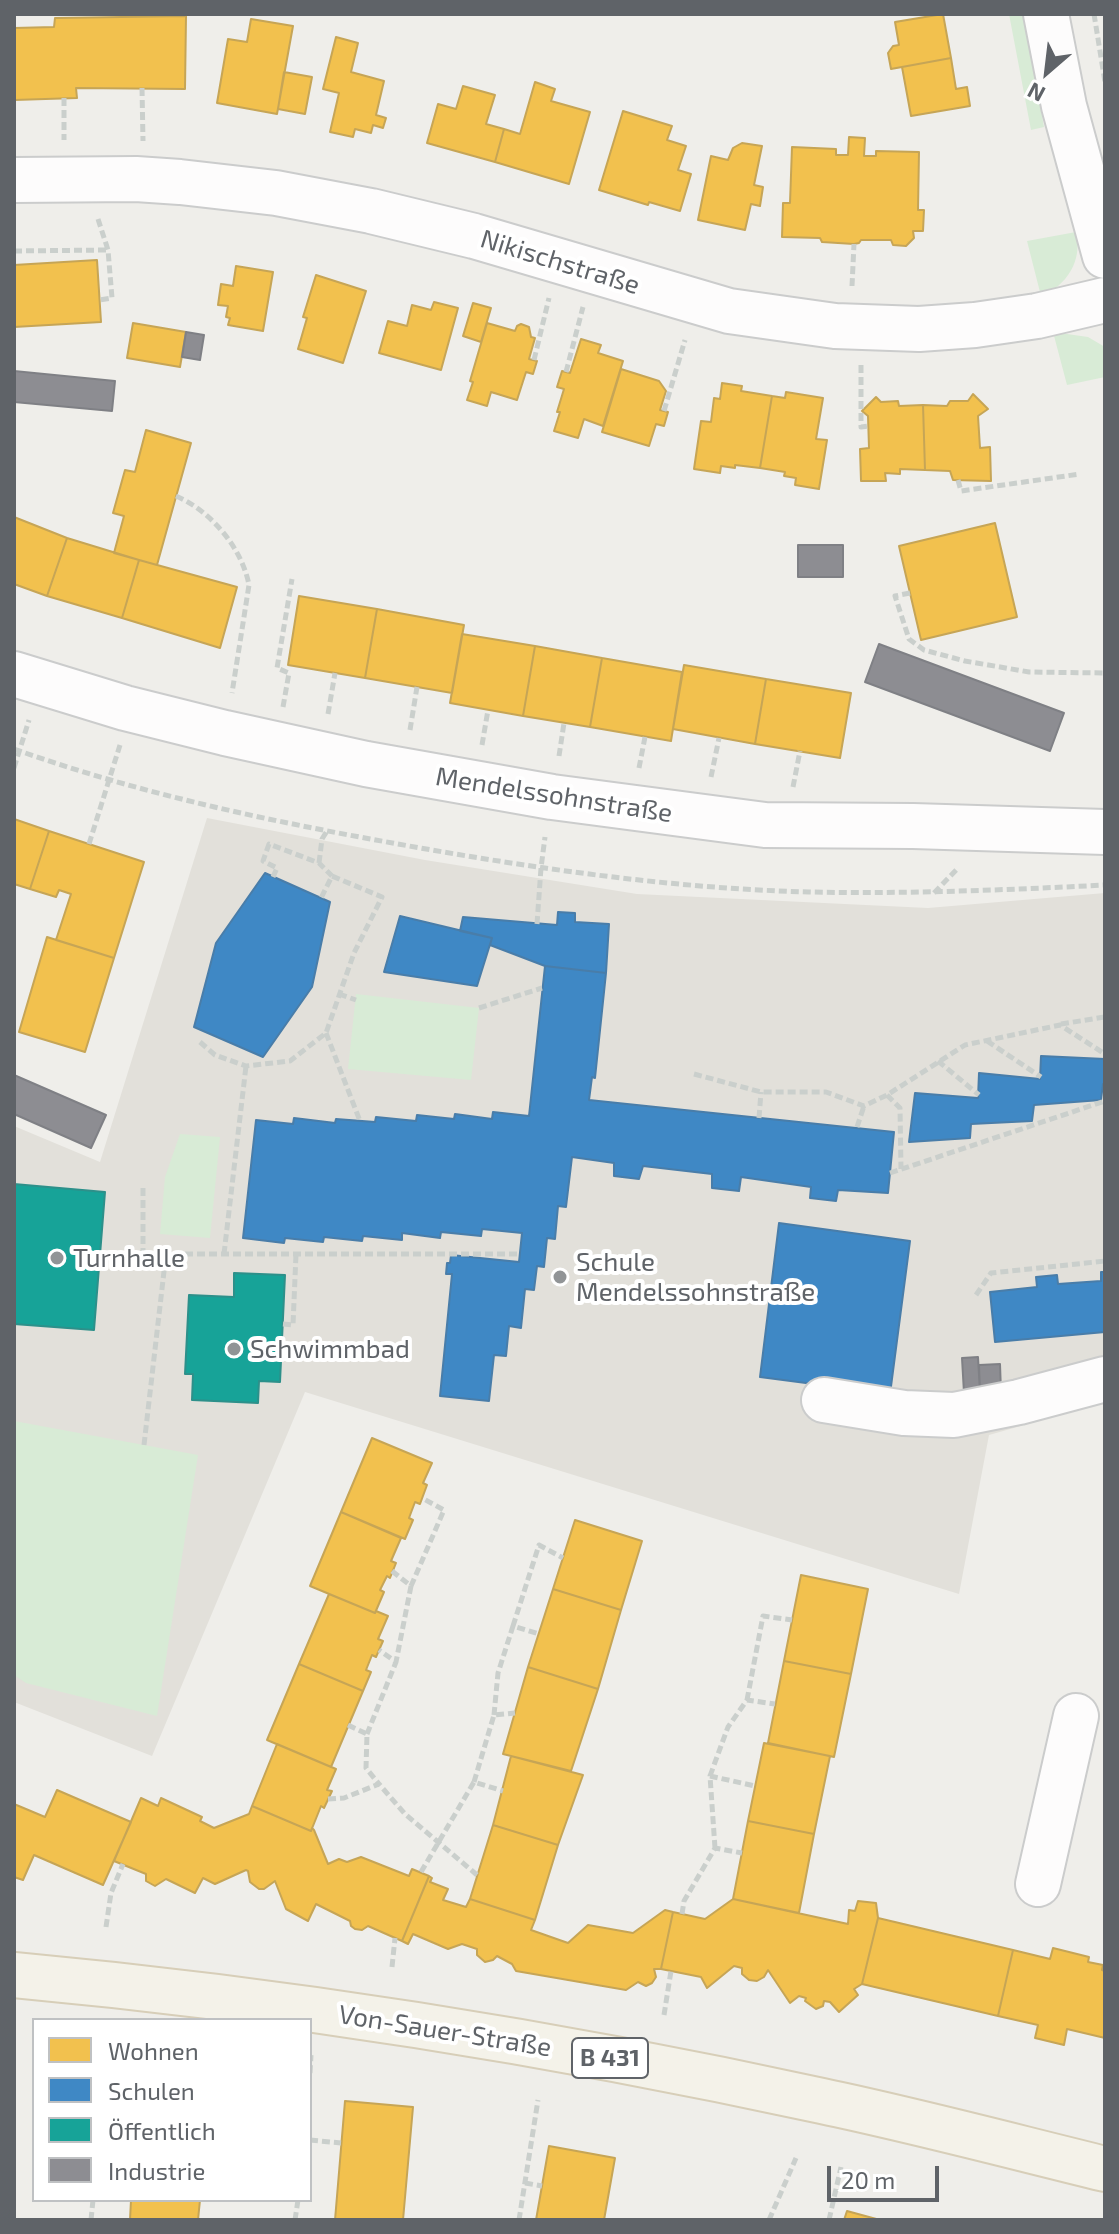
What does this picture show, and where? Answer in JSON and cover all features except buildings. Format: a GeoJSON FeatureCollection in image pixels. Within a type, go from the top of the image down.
{"type":"FeatureCollection","features":[{"type":"Feature","properties":{"kind":"main road","name":"Von-Sauer-Straße"},"geometry":{"type":"LineString","coordinates":[[14,1975],[279,2006],[546,2046],[821,2100],[1105,2169]]}},
{"type":"Feature","properties":{"kind":"street"},"geometry":{"type":"LineString","coordinates":[[1046,14],[1064,106],[1105,256]]}},
{"type":"Feature","properties":{"kind":"street","name":"Nikischstraße"},"geometry":{"type":"LineString","coordinates":[[14,180],[136,179],[276,193],[371,211],[474,236],[729,311],[835,326],[919,329],[975,325],[1037,316],[1105,300]]}},
{"type":"Feature","properties":{"kind":"street","name":"Mendelssohnstraße"},"geometry":{"type":"LineString","coordinates":[[14,674],[125,708],[366,764],[555,779],[765,825],[1105,832]]}},
{"type":"Feature","properties":{"kind":"street"},"geometry":{"type":"LineString","coordinates":[[824,1400],[904,1413],[954,1415],[1019,1402],[1105,1379]]}},
{"type":"Feature","properties":{"kind":"street"},"geometry":{"type":"LineString","coordinates":[[1038,1884],[1076,1716]]}},
{"type":"Feature","properties":{"kind":"path"},"geometry":{"type":"LineString","coordinates":[[1094,14],[1105,82]]}},
{"type":"Feature","properties":{"kind":"path"},"geometry":{"type":"LineString","coordinates":[[142,88],[143,150]]}},
{"type":"Feature","properties":{"kind":"path"},"geometry":{"type":"LineString","coordinates":[[64,98],[64,149]]}},
{"type":"Feature","properties":{"kind":"path"},"geometry":{"type":"LineString","coordinates":[[96,214],[108,250],[112,298],[99,300]]}},
{"type":"Feature","properties":{"kind":"path"},"geometry":{"type":"LineString","coordinates":[[851,299],[854,244]]}},
{"type":"Feature","properties":{"kind":"path"},"geometry":{"type":"LineString","coordinates":[[14,251],[108,250]]}},
{"type":"Feature","properties":{"kind":"path"},"geometry":{"type":"LineString","coordinates":[[534,360],[552,285]]}},
{"type":"Feature","properties":{"kind":"path"},"geometry":{"type":"LineString","coordinates":[[566,372],[586,295]]}},
{"type":"Feature","properties":{"kind":"path"},"geometry":{"type":"LineString","coordinates":[[664,411],[686,338]]}},
{"type":"Feature","properties":{"kind":"path"},"geometry":{"type":"LineString","coordinates":[[861,364],[861,427],[869,426]]}},
{"type":"Feature","properties":{"kind":"path"},"geometry":{"type":"LineString","coordinates":[[958,480],[961,491],[1080,474]]}},
{"type":"Feature","properties":{"kind":"path"},"geometry":{"type":"LineString","coordinates":[[176,496],[198,507],[214,521],[246,569],[249,585],[225,733]]}},
{"type":"Feature","properties":{"kind":"path"},"geometry":{"type":"LineString","coordinates":[[282,711],[289,673],[277,668],[292,579]]}},
{"type":"Feature","properties":{"kind":"path"},"geometry":{"type":"LineString","coordinates":[[910,593],[895,596],[909,639],[924,650],[1029,672],[1105,673]]}},
{"type":"Feature","properties":{"kind":"path"},"geometry":{"type":"LineString","coordinates":[[327,719],[335,673]]}},
{"type":"Feature","properties":{"kind":"path"},"geometry":{"type":"LineString","coordinates":[[408,738],[417,687]]}},
{"type":"Feature","properties":{"kind":"path"},"geometry":{"type":"LineString","coordinates":[[482,748],[488,710]]}},
{"type":"Feature","properties":{"kind":"path"},"geometry":{"type":"LineString","coordinates":[[537,924],[541,868],[564,723]]}},
{"type":"Feature","properties":{"kind":"path"},"geometry":{"type":"LineString","coordinates":[[638,772],[645,737]]}},
{"type":"Feature","properties":{"kind":"path"},"geometry":{"type":"LineString","coordinates":[[708,790],[719,738]]}},
{"type":"Feature","properties":{"kind":"path"},"geometry":{"type":"LineString","coordinates":[[14,768],[17,750],[108,781],[200,805],[327,831],[473,858],[668,882],[806,892],[934,893],[1105,885]]}},
{"type":"Feature","properties":{"kind":"path"},"geometry":{"type":"LineString","coordinates":[[792,796],[800,751]]}},
{"type":"Feature","properties":{"kind":"path"},"geometry":{"type":"LineString","coordinates":[[89,844],[108,781]]}},
{"type":"Feature","properties":{"kind":"path"},"geometry":{"type":"LineString","coordinates":[[319,863],[322,839],[327,831]]}},
{"type":"Feature","properties":{"kind":"path"},"geometry":{"type":"LineString","coordinates":[[200,1042],[215,1055],[246,1066],[290,1061],[326,1033],[354,953],[382,897],[332,876],[319,863],[269,844],[263,861],[277,868],[273,877]]}},
{"type":"Feature","properties":{"kind":"path"},"geometry":{"type":"LineString","coordinates":[[321,898],[332,876]]}},
{"type":"Feature","properties":{"kind":"path"},"geometry":{"type":"LineString","coordinates":[[479,1008],[542,988]]}},
{"type":"Feature","properties":{"kind":"path"},"geometry":{"type":"LineString","coordinates":[[339,994],[356,1000]]}},
{"type":"Feature","properties":{"kind":"path"},"geometry":{"type":"LineString","coordinates":[[694,1074],[761,1092],[826,1092],[864,1106],[887,1095],[965,1045],[1105,1017]]}},
{"type":"Feature","properties":{"kind":"path"},"geometry":{"type":"LineString","coordinates":[[1060,1025],[1105,1054]]}},
{"type":"Feature","properties":{"kind":"path"},"geometry":{"type":"LineString","coordinates":[[326,1033],[360,1121]]}},
{"type":"Feature","properties":{"kind":"path"},"geometry":{"type":"LineString","coordinates":[[986,1040],[1041,1077]]}},
{"type":"Feature","properties":{"kind":"path"},"geometry":{"type":"LineString","coordinates":[[938,1061],[979,1095]]}},
{"type":"Feature","properties":{"kind":"path"},"geometry":{"type":"LineString","coordinates":[[224,1254],[246,1066]]}},
{"type":"Feature","properties":{"kind":"path"},"geometry":{"type":"LineString","coordinates":[[759,1118],[761,1092]]}},
{"type":"Feature","properties":{"kind":"path"},"geometry":{"type":"LineString","coordinates":[[887,1095],[900,1108],[901,1169]]}},
{"type":"Feature","properties":{"kind":"path"},"geometry":{"type":"LineString","coordinates":[[890,1173],[1105,1101]]}},
{"type":"Feature","properties":{"kind":"path"},"geometry":{"type":"LineString","coordinates":[[857,1127],[864,1106]]}},
{"type":"Feature","properties":{"kind":"path"},"geometry":{"type":"LineString","coordinates":[[143,1188],[143,1254],[520,1254]]}},
{"type":"Feature","properties":{"kind":"path"},"geometry":{"type":"LineString","coordinates":[[144,1445],[166,1254]]}},
{"type":"Feature","properties":{"kind":"path"},"geometry":{"type":"LineString","coordinates":[[283,1324],[293,1325],[296,1254]]}},
{"type":"Feature","properties":{"kind":"path"},"geometry":{"type":"LineString","coordinates":[[976,1295],[991,1273],[1105,1261]]}},
{"type":"Feature","properties":{"kind":"path"},"geometry":{"type":"LineString","coordinates":[[422,1498],[444,1510],[411,1586],[396,1662],[367,1734],[366,1768],[405,1814],[477,1875]]}},
{"type":"Feature","properties":{"kind":"path"},"geometry":{"type":"LineString","coordinates":[[421,1872],[474,1782],[494,1715],[498,1673],[539,1545],[563,1558]]}},
{"type":"Feature","properties":{"kind":"path"},"geometry":{"type":"LineString","coordinates":[[392,1571],[411,1586]]}},
{"type":"Feature","properties":{"kind":"path"},"geometry":{"type":"LineString","coordinates":[[682,1914],[684,1901],[715,1848],[710,1776],[728,1727],[747,1700],[763,1616],[792,1620]]}},
{"type":"Feature","properties":{"kind":"path"},"geometry":{"type":"LineString","coordinates":[[513,1626],[539,1634]]}},
{"type":"Feature","properties":{"kind":"path"},"geometry":{"type":"LineString","coordinates":[[379,1650],[396,1662]]}},
{"type":"Feature","properties":{"kind":"path"},"geometry":{"type":"LineString","coordinates":[[747,1700],[775,1704]]}},
{"type":"Feature","properties":{"kind":"path"},"geometry":{"type":"LineString","coordinates":[[494,1715],[515,1713]]}},
{"type":"Feature","properties":{"kind":"path"},"geometry":{"type":"LineString","coordinates":[[348,1725],[367,1734]]}},
{"type":"Feature","properties":{"kind":"path"},"geometry":{"type":"LineString","coordinates":[[710,1776],[755,1786]]}},
{"type":"Feature","properties":{"kind":"path"},"geometry":{"type":"LineString","coordinates":[[474,1782],[503,1791]]}},
{"type":"Feature","properties":{"kind":"path"},"geometry":{"type":"LineString","coordinates":[[328,1799],[344,1798],[379,1784]]}},
{"type":"Feature","properties":{"kind":"path"},"geometry":{"type":"LineString","coordinates":[[715,1848],[742,1853]]}},
{"type":"Feature","properties":{"kind":"path"},"geometry":{"type":"LineString","coordinates":[[106,1927],[111,1893],[123,1864]]}},
{"type":"Feature","properties":{"kind":"path"},"geometry":{"type":"LineString","coordinates":[[392,1967],[395,1938]]}},
{"type":"Feature","properties":{"kind":"path"},"geometry":{"type":"LineString","coordinates":[[664,2015],[671,1971]]}},
{"type":"Feature","properties":{"kind":"path","name":"Von-Sauer-Straße"},"geometry":{"type":"LineString","coordinates":[[519,2220],[538,2100]]}},
{"type":"Feature","properties":{"kind":"path"},"geometry":{"type":"LineString","coordinates":[[312,2140],[341,2143]]}},
{"type":"Feature","properties":{"kind":"path"},"geometry":{"type":"LineString","coordinates":[[769,2220],[796,2158]]}},
{"type":"Feature","properties":{"kind":"path"},"geometry":{"type":"LineString","coordinates":[[829,2220],[841,2167]]}},
{"type":"Feature","properties":{"kind":"path"},"geometry":{"type":"LineString","coordinates":[[525,2183],[542,2186]]}},
{"type":"Feature","properties":{"kind":"shaded area","name":"Schule Mendelssohnstraße"},"geometry":{"type":"Polygon","coordinates":[[[207,818],[425,860],[637,894],[928,908],[1105,893],[1105,1402],[989,1435],[959,1594],[305,1392],[152,1756],[14,1702],[14,1126],[100,1162],[207,818]]]}},
{"type":"Feature","properties":{"kind":"green space"},"geometry":{"type":"Polygon","coordinates":[[[1009,14],[1024,14],[1044,127],[1031,130],[1009,14]]]}},
{"type":"Feature","properties":{"kind":"green space"},"geometry":{"type":"Polygon","coordinates":[[[1076,232],[1077,252],[1071,271],[1058,286],[1041,296],[1027,241],[1076,232]]]}},
{"type":"Feature","properties":{"kind":"green space"},"geometry":{"type":"Polygon","coordinates":[[[1053,332],[1088,337],[1105,347],[1105,377],[1067,385],[1053,332]]]}},
{"type":"Feature","properties":{"kind":"green space"},"geometry":{"type":"Polygon","coordinates":[[[356,994],[479,1008],[471,1080],[348,1069],[356,994]]]}},
{"type":"Feature","properties":{"kind":"green space"},"geometry":{"type":"Polygon","coordinates":[[[180,1134],[220,1137],[210,1238],[160,1234],[165,1177],[180,1134]]]}},
{"type":"Feature","properties":{"kind":"green space"},"geometry":{"type":"Polygon","coordinates":[[[14,1421],[198,1455],[157,1716],[26,1683],[14,1675],[14,1421]]]}},
{"type":"Feature","properties":{"kind":"place","name":"Turnhalle"},"geometry":{"type":"Point","coordinates":[57,1258]}},
{"type":"Feature","properties":{"kind":"place","name":"Schule Mendelssohnstraße"},"geometry":{"type":"Point","coordinates":[560,1277]}},
{"type":"Feature","properties":{"kind":"place","name":"Schwimmbad"},"geometry":{"type":"Point","coordinates":[234,1349]}}]}
